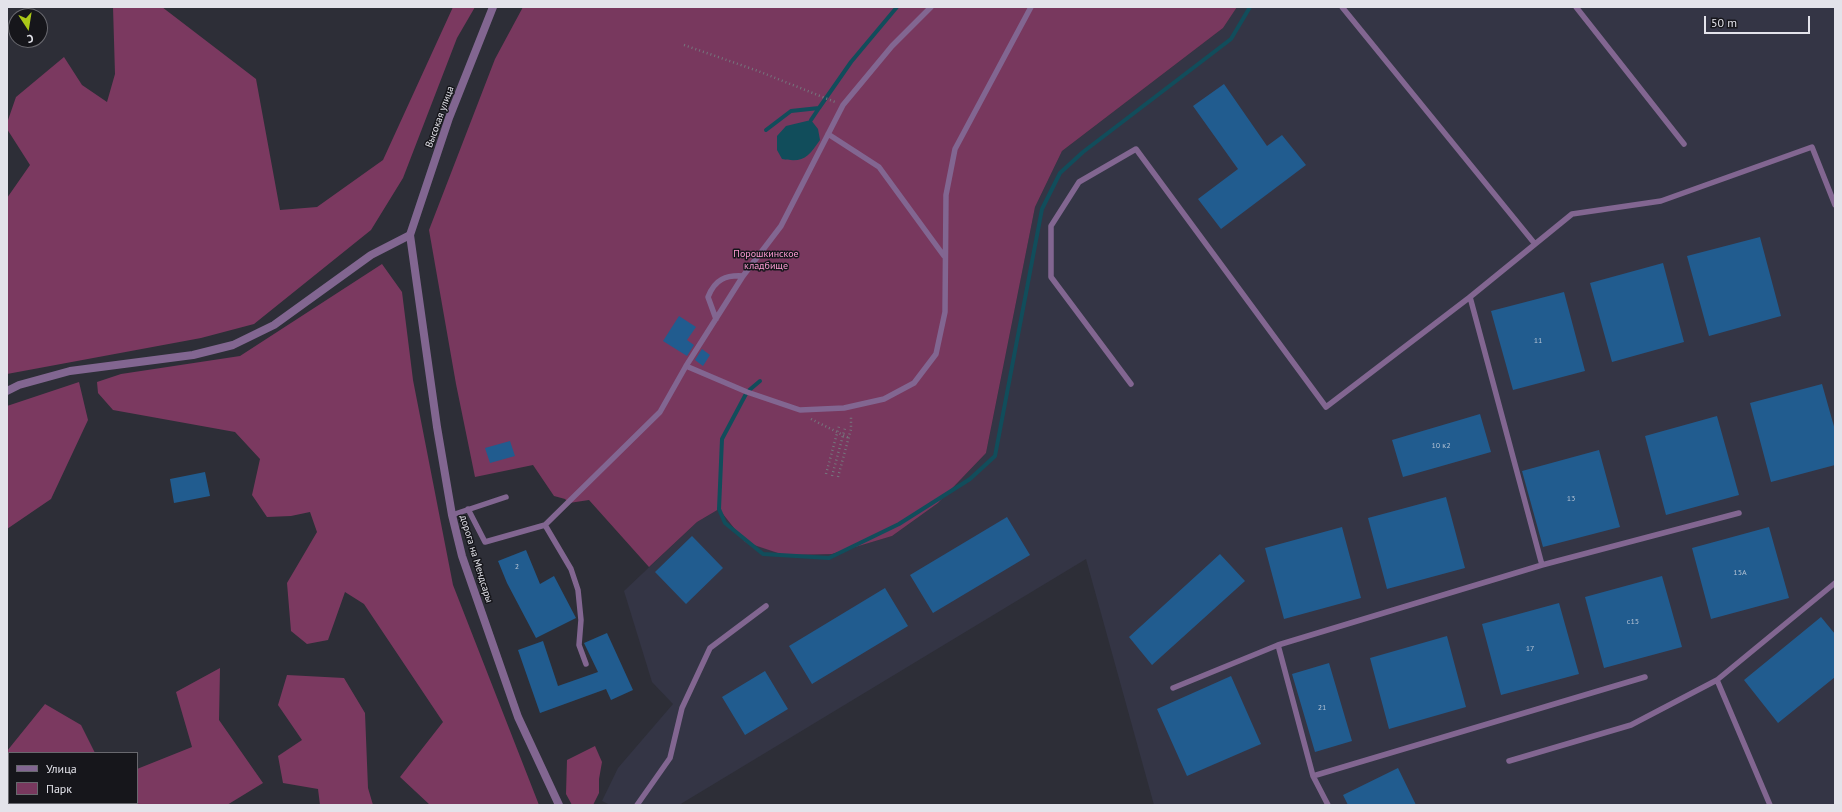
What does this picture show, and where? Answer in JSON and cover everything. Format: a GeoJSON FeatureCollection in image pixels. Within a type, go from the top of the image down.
{"type":"FeatureCollection","features":[{"type":"Feature","properties":{"kind":"street","name":"Высокая улица"},"geometry":{"type":"LineString","coordinates":[[410,236],[449,118],[493,7]]}},
{"type":"Feature","properties":{"kind":"street"},"geometry":{"type":"LineString","coordinates":[[7,391],[20,385],[70,371],[193,355],[233,345],[274,325],[371,255],[410,236]]}},
{"type":"Feature","properties":{"kind":"street","name":"дорога на Мендсары"},"geometry":{"type":"LineString","coordinates":[[410,236],[437,427],[452,515],[462,556],[518,717],[559,805]]}},
{"type":"Feature","properties":{"kind":"lane"},"geometry":{"type":"LineString","coordinates":[[468,509],[484,542],[545,525],[660,412],[686,366],[743,276],[781,226],[843,105],[892,46],[931,7]]}},
{"type":"Feature","properties":{"kind":"lane"},"geometry":{"type":"LineString","coordinates":[[686,366],[747,392],[800,410],[844,408],[884,399],[914,383],[936,354],[945,312],[944,256],[946,195],[955,149],[1031,7]]}},
{"type":"Feature","properties":{"kind":"lane"},"geometry":{"type":"LineString","coordinates":[[1342,7],[1535,244]]}},
{"type":"Feature","properties":{"kind":"lane"},"geometry":{"type":"LineString","coordinates":[[1576,7],[1684,144]]}},
{"type":"Feature","properties":{"kind":"lane"},"geometry":{"type":"LineString","coordinates":[[828,134],[879,167],[944,256]]}},
{"type":"Feature","properties":{"kind":"lane"},"geometry":{"type":"LineString","coordinates":[[1131,384],[1051,277],[1051,226],[1079,182],[1136,149],[1326,406],[1470,297],[1572,214],[1661,201],[1812,147],[1835,205]]}},
{"type":"Feature","properties":{"kind":"lane"},"geometry":{"type":"LineString","coordinates":[[716,319],[708,296],[710,290],[729,275],[743,276]]}},
{"type":"Feature","properties":{"kind":"lane"},"geometry":{"type":"LineString","coordinates":[[1470,297],[1542,565]]}},
{"type":"Feature","properties":{"kind":"lane"},"geometry":{"type":"LineString","coordinates":[[452,515],[506,497]]}},
{"type":"Feature","properties":{"kind":"lane"},"geometry":{"type":"LineString","coordinates":[[1173,688],[1278,645],[1542,565],[1739,513]]}},
{"type":"Feature","properties":{"kind":"lane"},"geometry":{"type":"LineString","coordinates":[[545,525],[571,569],[578,590],[581,620],[579,646],[586,664]]}},
{"type":"Feature","properties":{"kind":"lane"},"geometry":{"type":"LineString","coordinates":[[1509,761],[1631,725],[1717,680],[1835,582]]}},
{"type":"Feature","properties":{"kind":"lane"},"geometry":{"type":"LineString","coordinates":[[637,805],[670,758],[682,708],[710,648],[766,606]]}},
{"type":"Feature","properties":{"kind":"lane"},"geometry":{"type":"LineString","coordinates":[[1278,645],[1313,776],[1328,805]]}},
{"type":"Feature","properties":{"kind":"lane"},"geometry":{"type":"LineString","coordinates":[[1313,776],[1645,677]]}},
{"type":"Feature","properties":{"kind":"lane"},"geometry":{"type":"LineString","coordinates":[[1717,680],[1770,805]]}},
{"type":"Feature","properties":{"kind":"path"},"geometry":{"type":"LineString","coordinates":[[684,45],[758,71],[843,105]]}},
{"type":"Feature","properties":{"kind":"path"},"geometry":{"type":"LineString","coordinates":[[800,410],[814,422],[849,438]]}},
{"type":"Feature","properties":{"kind":"path"},"geometry":{"type":"LineString","coordinates":[[826,474],[839,426]]}},
{"type":"Feature","properties":{"kind":"path"},"geometry":{"type":"LineString","coordinates":[[832,476],[845,428]]}},
{"type":"Feature","properties":{"kind":"path"},"geometry":{"type":"LineString","coordinates":[[838,477],[852,429]]}},
{"type":"Feature","properties":{"kind":"shaded area"},"geometry":{"type":"Polygon","coordinates":[[[113,7],[162,7],[256,79],[280,210],[317,207],[383,160],[453,7],[475,7],[457,38],[403,178],[371,230],[254,324],[201,338],[7,374],[7,198],[30,165],[7,129],[7,123],[16,97],[64,57],[82,85],[107,102],[115,74],[113,7]]]}},
{"type":"Feature","properties":{"kind":"shaded area"},"geometry":{"type":"Polygon","coordinates":[[[1237,7],[1835,7],[1835,805],[1154,805],[1086,559],[679,805],[610,805],[602,801],[618,768],[673,704],[652,682],[624,591],[697,522],[719,509],[745,542],[832,554],[892,536],[938,503],[986,453],[1035,207],[1062,151],[1223,28],[1237,7]]]}},
{"type":"Feature","properties":{"kind":"shaded area"},"geometry":{"type":"Polygon","coordinates":[[[382,264],[402,292],[413,380],[453,585],[539,805],[430,805],[400,777],[443,722],[364,604],[345,592],[328,640],[307,644],[291,631],[287,583],[317,532],[310,512],[291,516],[267,517],[252,495],[260,459],[235,432],[113,410],[98,393],[97,382],[121,374],[240,356],[382,264]]]}},
{"type":"Feature","properties":{"kind":"shaded area"},"geometry":{"type":"Polygon","coordinates":[[[79,382],[88,420],[51,499],[7,529],[7,406],[79,382]]]}},
{"type":"Feature","properties":{"kind":"shaded area"},"geometry":{"type":"Polygon","coordinates":[[[220,668],[219,720],[263,783],[227,805],[7,805],[7,751],[45,704],[81,725],[94,752],[8,752],[8,804],[138,804],[138,769],[192,747],[176,692],[220,668]]]}},
{"type":"Feature","properties":{"kind":"shaded area"},"geometry":{"type":"Polygon","coordinates":[[[287,675],[344,678],[365,713],[368,788],[373,805],[320,805],[318,789],[283,783],[278,756],[302,740],[278,705],[287,675]]]}},
{"type":"Feature","properties":{"kind":"shaded area"},"geometry":{"type":"Polygon","coordinates":[[[595,746],[602,762],[599,779],[599,793],[593,805],[572,805],[566,794],[567,760],[595,746]]]}},
{"type":"Feature","properties":{"kind":"green space","name":"Порошкинское кладбище"},"geometry":{"type":"Polygon","coordinates":[[[523,7],[1237,7],[1223,28],[1062,151],[1035,207],[986,453],[938,503],[892,536],[832,554],[784,555],[745,542],[719,509],[697,522],[649,567],[589,500],[569,503],[565,499],[554,496],[533,465],[475,477],[456,384],[429,230],[495,59],[523,7]]]}},
{"type":"Feature","properties":{"kind":"water"},"geometry":{"type":"Polygon","coordinates":[[[811,120],[818,129],[820,140],[816,146],[809,155],[801,159],[782,159],[777,150],[777,136],[786,126],[811,120]]]}},
{"type":"Feature","properties":{"kind":"building"},"geometry":{"type":"Polygon","coordinates":[[[1224,84],[1267,146],[1282,135],[1306,165],[1221,229],[1198,199],[1238,169],[1193,106],[1224,84]]]}},
{"type":"Feature","properties":{"kind":"building"},"geometry":{"type":"Polygon","coordinates":[[[1760,237],[1781,316],[1709,336],[1687,256],[1760,237]]]}},
{"type":"Feature","properties":{"kind":"building"},"geometry":{"type":"Polygon","coordinates":[[[1663,263],[1684,342],[1612,362],[1590,283],[1663,263]]]}},
{"type":"Feature","properties":{"kind":"building"},"geometry":{"type":"Polygon","coordinates":[[[1564,292],[1585,371],[1513,390],[1491,311],[1564,292]]]}},
{"type":"Feature","properties":{"kind":"building"},"geometry":{"type":"Polygon","coordinates":[[[679,316],[696,327],[687,340],[694,345],[687,356],[663,341],[679,316]]]}},
{"type":"Feature","properties":{"kind":"building"},"geometry":{"type":"Polygon","coordinates":[[[702,349],[710,355],[703,366],[695,360],[702,349]]]}},
{"type":"Feature","properties":{"kind":"building"},"geometry":{"type":"Polygon","coordinates":[[[1822,384],[1835,430],[1835,465],[1771,482],[1750,403],[1822,384]]]}},
{"type":"Feature","properties":{"kind":"building"},"geometry":{"type":"Polygon","coordinates":[[[1480,414],[1491,452],[1403,477],[1392,440],[1480,414]]]}},
{"type":"Feature","properties":{"kind":"building"},"geometry":{"type":"Polygon","coordinates":[[[1717,416],[1739,495],[1666,515],[1645,436],[1717,416]]]}},
{"type":"Feature","properties":{"kind":"building"},"geometry":{"type":"Polygon","coordinates":[[[510,441],[515,456],[490,463],[485,448],[510,441]]]}},
{"type":"Feature","properties":{"kind":"building"},"geometry":{"type":"Polygon","coordinates":[[[1599,450],[1620,527],[1543,547],[1522,471],[1599,450]]]}},
{"type":"Feature","properties":{"kind":"building"},"geometry":{"type":"Polygon","coordinates":[[[205,472],[210,496],[174,503],[170,479],[205,472]]]}},
{"type":"Feature","properties":{"kind":"building"},"geometry":{"type":"Polygon","coordinates":[[[1446,497],[1465,568],[1387,589],[1368,518],[1446,497]]]}},
{"type":"Feature","properties":{"kind":"building"},"geometry":{"type":"Polygon","coordinates":[[[1007,517],[1030,555],[933,613],[910,575],[1007,517]]]}},
{"type":"Feature","properties":{"kind":"building"},"geometry":{"type":"Polygon","coordinates":[[[1342,527],[1361,598],[1284,619],[1265,548],[1342,527]]]}},
{"type":"Feature","properties":{"kind":"building"},"geometry":{"type":"Polygon","coordinates":[[[1769,527],[1789,598],[1711,619],[1692,548],[1769,527]]]}},
{"type":"Feature","properties":{"kind":"building"},"geometry":{"type":"Polygon","coordinates":[[[692,536],[723,568],[686,604],[655,572],[692,536]]]}},
{"type":"Feature","properties":{"kind":"building"},"geometry":{"type":"Polygon","coordinates":[[[526,550],[540,584],[554,576],[576,618],[536,638],[507,583],[498,561],[526,550]]]}},
{"type":"Feature","properties":{"kind":"building"},"geometry":{"type":"Polygon","coordinates":[[[1220,554],[1245,581],[1152,665],[1129,637],[1220,554]]]}},
{"type":"Feature","properties":{"kind":"building"},"geometry":{"type":"Polygon","coordinates":[[[1662,576],[1682,647],[1604,668],[1585,597],[1662,576]]]}},
{"type":"Feature","properties":{"kind":"building"},"geometry":{"type":"Polygon","coordinates":[[[885,588],[908,626],[812,684],[789,646],[885,588]]]}},
{"type":"Feature","properties":{"kind":"building"},"geometry":{"type":"Polygon","coordinates":[[[1559,603],[1579,674],[1501,695],[1482,624],[1559,603]]]}},
{"type":"Feature","properties":{"kind":"building"},"geometry":{"type":"Polygon","coordinates":[[[1821,617],[1835,634],[1835,677],[1778,723],[1744,680],[1821,617]]]}},
{"type":"Feature","properties":{"kind":"building"},"geometry":{"type":"Polygon","coordinates":[[[607,633],[633,690],[611,700],[606,689],[540,713],[518,650],[543,641],[558,686],[598,672],[584,643],[607,633]]]}},
{"type":"Feature","properties":{"kind":"building"},"geometry":{"type":"Polygon","coordinates":[[[1447,636],[1466,707],[1389,729],[1370,658],[1447,636]]]}},
{"type":"Feature","properties":{"kind":"building"},"geometry":{"type":"Polygon","coordinates":[[[1329,663],[1352,741],[1315,752],[1292,674],[1329,663]]]}},
{"type":"Feature","properties":{"kind":"building"},"geometry":{"type":"Polygon","coordinates":[[[765,671],[788,709],[745,735],[722,697],[765,671]]]}},
{"type":"Feature","properties":{"kind":"building"},"geometry":{"type":"Polygon","coordinates":[[[1231,676],[1261,744],[1187,776],[1157,709],[1231,676]]]}},
{"type":"Feature","properties":{"kind":"building"},"geometry":{"type":"Polygon","coordinates":[[[1398,768],[1416,805],[1348,805],[1343,795],[1398,768]]]}},
{"type":"Feature","properties":{"kind":"waterway"},"geometry":{"type":"LineString","coordinates":[[766,130],[791,111],[819,108],[851,62],[897,7]]}},
{"type":"Feature","properties":{"kind":"waterway"},"geometry":{"type":"LineString","coordinates":[[760,381],[747,392],[722,439],[719,509],[725,523],[763,554],[829,558],[899,524],[970,479],[995,456],[1042,209],[1060,173],[1083,152],[1231,39],[1250,7]]}},
{"type":"Feature","properties":{"kind":"waterway"},"geometry":{"type":"LineString","coordinates":[[811,120],[819,108]]}}]}
